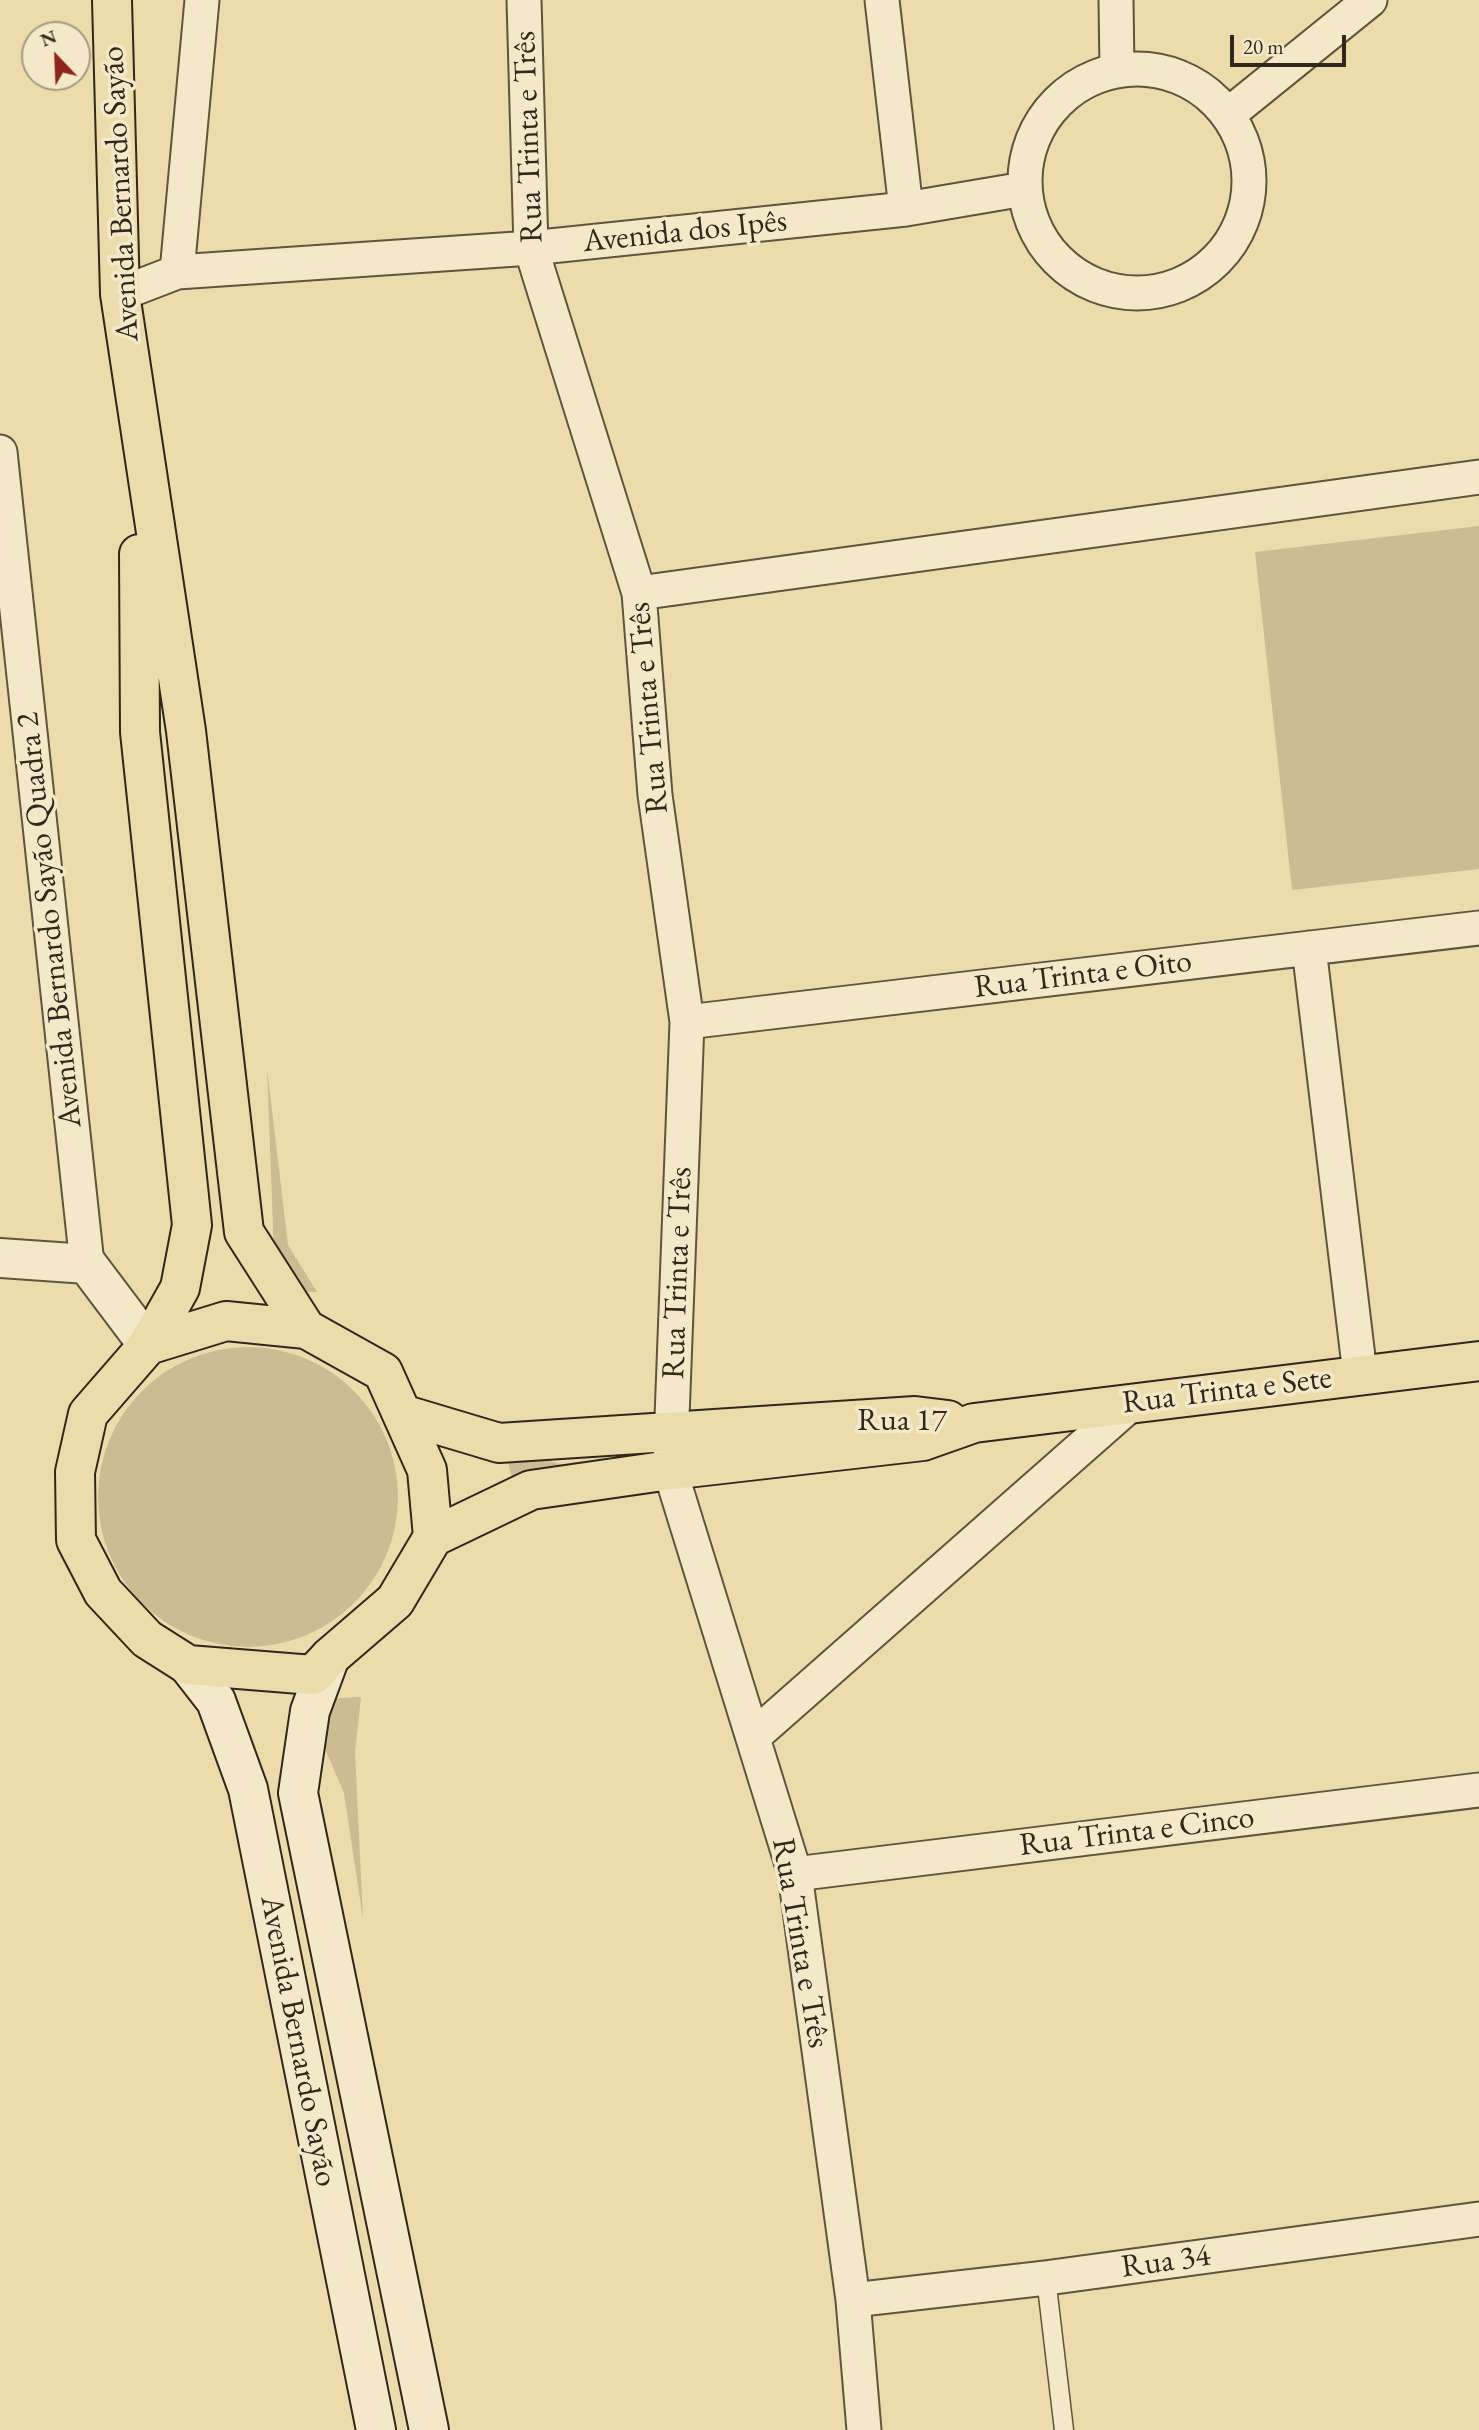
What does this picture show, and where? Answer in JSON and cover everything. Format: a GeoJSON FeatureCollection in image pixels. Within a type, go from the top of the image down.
{"type":"FeatureCollection","features":[{"type":"Feature","properties":{"kind":"main road","name":"Avenida Bernardo Sayão"},"geometry":{"type":"LineString","coordinates":[[112,0],[120,294],[139,429]]}},
{"type":"Feature","properties":{"kind":"main road"},"geometry":{"type":"LineString","coordinates":[[139,429],[186,732],[244,1232],[306,1329]]}},
{"type":"Feature","properties":{"kind":"main road"},"geometry":{"type":"LineString","coordinates":[[139,429],[140,732],[192,1225],[180,1288],[148,1345],[88,1413],[75,1472],[76,1540],[103,1592],[147,1639],[188,1665],[313,1675],[394,1601],[433,1537],[427,1470],[383,1372],[306,1329],[226,1321],[148,1345]]}},
{"type":"Feature","properties":{"kind":"main road"},"geometry":{"type":"LineString","coordinates":[[0,1258],[87,1264],[148,1345]]}},
{"type":"Feature","properties":{"kind":"main road","name":"Rua Trinta e Sete"},"geometry":{"type":"LineString","coordinates":[[974,1423],[1479,1361]]}},
{"type":"Feature","properties":{"kind":"main road","name":"Rua 17"},"geometry":{"type":"LineString","coordinates":[[402,1414],[499,1443],[915,1416],[974,1423]]}},
{"type":"Feature","properties":{"kind":"main road","name":"Rua 17"},"geometry":{"type":"LineString","coordinates":[[433,1537],[531,1490],[670,1470],[923,1441],[974,1423]]}},
{"type":"Feature","properties":{"kind":"main road","name":"Avenida Bernardo Sayão"},"geometry":{"type":"LineString","coordinates":[[330,1657],[310,1711],[298,1793],[429,2430]]}},
{"type":"Feature","properties":{"kind":"main road","name":"Avenida Bernardo Sayão"},"geometry":{"type":"LineString","coordinates":[[188,1665],[216,1701],[248,1789],[376,2430]]}},
{"type":"Feature","properties":{"kind":"street"},"geometry":{"type":"LineString","coordinates":[[177,272],[202,0]]}},
{"type":"Feature","properties":{"kind":"street","name":"Rua Trinta e Três"},"geometry":{"type":"LineString","coordinates":[[524,0],[531,248],[639,593],[655,794],[687,1022],[670,1470],[794,1874],[853,2300],[864,2430]]}},
{"type":"Feature","properties":{"kind":"street"},"geometry":{"type":"LineString","coordinates":[[882,0],[905,209]]}},
{"type":"Feature","properties":{"kind":"street"},"geometry":{"type":"LineString","coordinates":[[1116,0],[1117,70]]}},
{"type":"Feature","properties":{"kind":"street"},"geometry":{"type":"LineString","coordinates":[[1229,114],[1370,0]]}},
{"type":"Feature","properties":{"kind":"street"},"geometry":{"type":"LineString","coordinates":[[1149,69],[1180,76],[1207,92],[1229,114],[1246,148],[1251,185],[1243,223],[1223,255],[1194,279],[1158,292],[1120,293],[1083,281],[1053,258],[1033,226],[1024,189],[1026,156],[1039,125],[1059,100],[1086,81],[1117,70],[1149,69]]}},
{"type":"Feature","properties":{"kind":"street","name":"Avenida dos Ipês"},"geometry":{"type":"LineString","coordinates":[[120,294],[177,272],[531,248],[905,209],[1024,189]]}},
{"type":"Feature","properties":{"kind":"street","name":"Avenida Bernardo Sayão Quadra 2"},"geometry":{"type":"LineString","coordinates":[[0,452],[87,1264]]}},
{"type":"Feature","properties":{"kind":"street"},"geometry":{"type":"LineString","coordinates":[[639,593],[1479,477]]}},
{"type":"Feature","properties":{"kind":"street","name":"Rua Trinta e Oito"},"geometry":{"type":"LineString","coordinates":[[687,1022],[1479,928]]}},
{"type":"Feature","properties":{"kind":"street"},"geometry":{"type":"LineString","coordinates":[[1309,948],[1360,1374]]}},
{"type":"Feature","properties":{"kind":"street"},"geometry":{"type":"LineString","coordinates":[[753,1737],[1132,1404]]}},
{"type":"Feature","properties":{"kind":"street","name":"Rua Trinta e Cinco"},"geometry":{"type":"LineString","coordinates":[[794,1874],[1479,1790]]}},
{"type":"Feature","properties":{"kind":"street","name":"Rua 34"},"geometry":{"type":"LineString","coordinates":[[853,2300],[1046,2278],[1479,2219]]}},
{"type":"Feature","properties":{"kind":"lane"},"geometry":{"type":"LineString","coordinates":[[1046,2278],[1064,2430]]}},
{"type":"Feature","properties":{"kind":"shaded area"},"geometry":{"type":"Polygon","coordinates":[[[1479,526],[1479,869],[1292,890],[1255,552],[1479,526]]]}},
{"type":"Feature","properties":{"kind":"shaded area"},"geometry":{"type":"Polygon","coordinates":[[[267,1068],[288,1245],[317,1292],[285,1292],[263,1301],[274,1252],[267,1068]]]}},
{"type":"Feature","properties":{"kind":"shaded area"},"geometry":{"type":"Polygon","coordinates":[[[248,1347],[277,1350],[305,1359],[319,1365],[354,1391],[380,1426],[386,1440],[395,1468],[398,1497],[395,1526],[386,1554],[380,1568],[354,1603],[319,1629],[305,1635],[277,1644],[248,1647],[219,1644],[191,1635],[177,1629],[142,1603],[116,1568],[110,1554],[101,1526],[98,1497],[101,1468],[110,1440],[116,1426],[142,1391],[177,1365],[191,1359],[219,1350],[248,1347]]]}},
{"type":"Feature","properties":{"kind":"shaded area"},"geometry":{"type":"Polygon","coordinates":[[[504,1448],[560,1464],[633,1464],[516,1492],[504,1448]]]}},
{"type":"Feature","properties":{"kind":"shaded area"},"geometry":{"type":"Polygon","coordinates":[[[361,1697],[355,1752],[363,1919],[344,1793],[304,1700],[361,1697]]]}}]}
